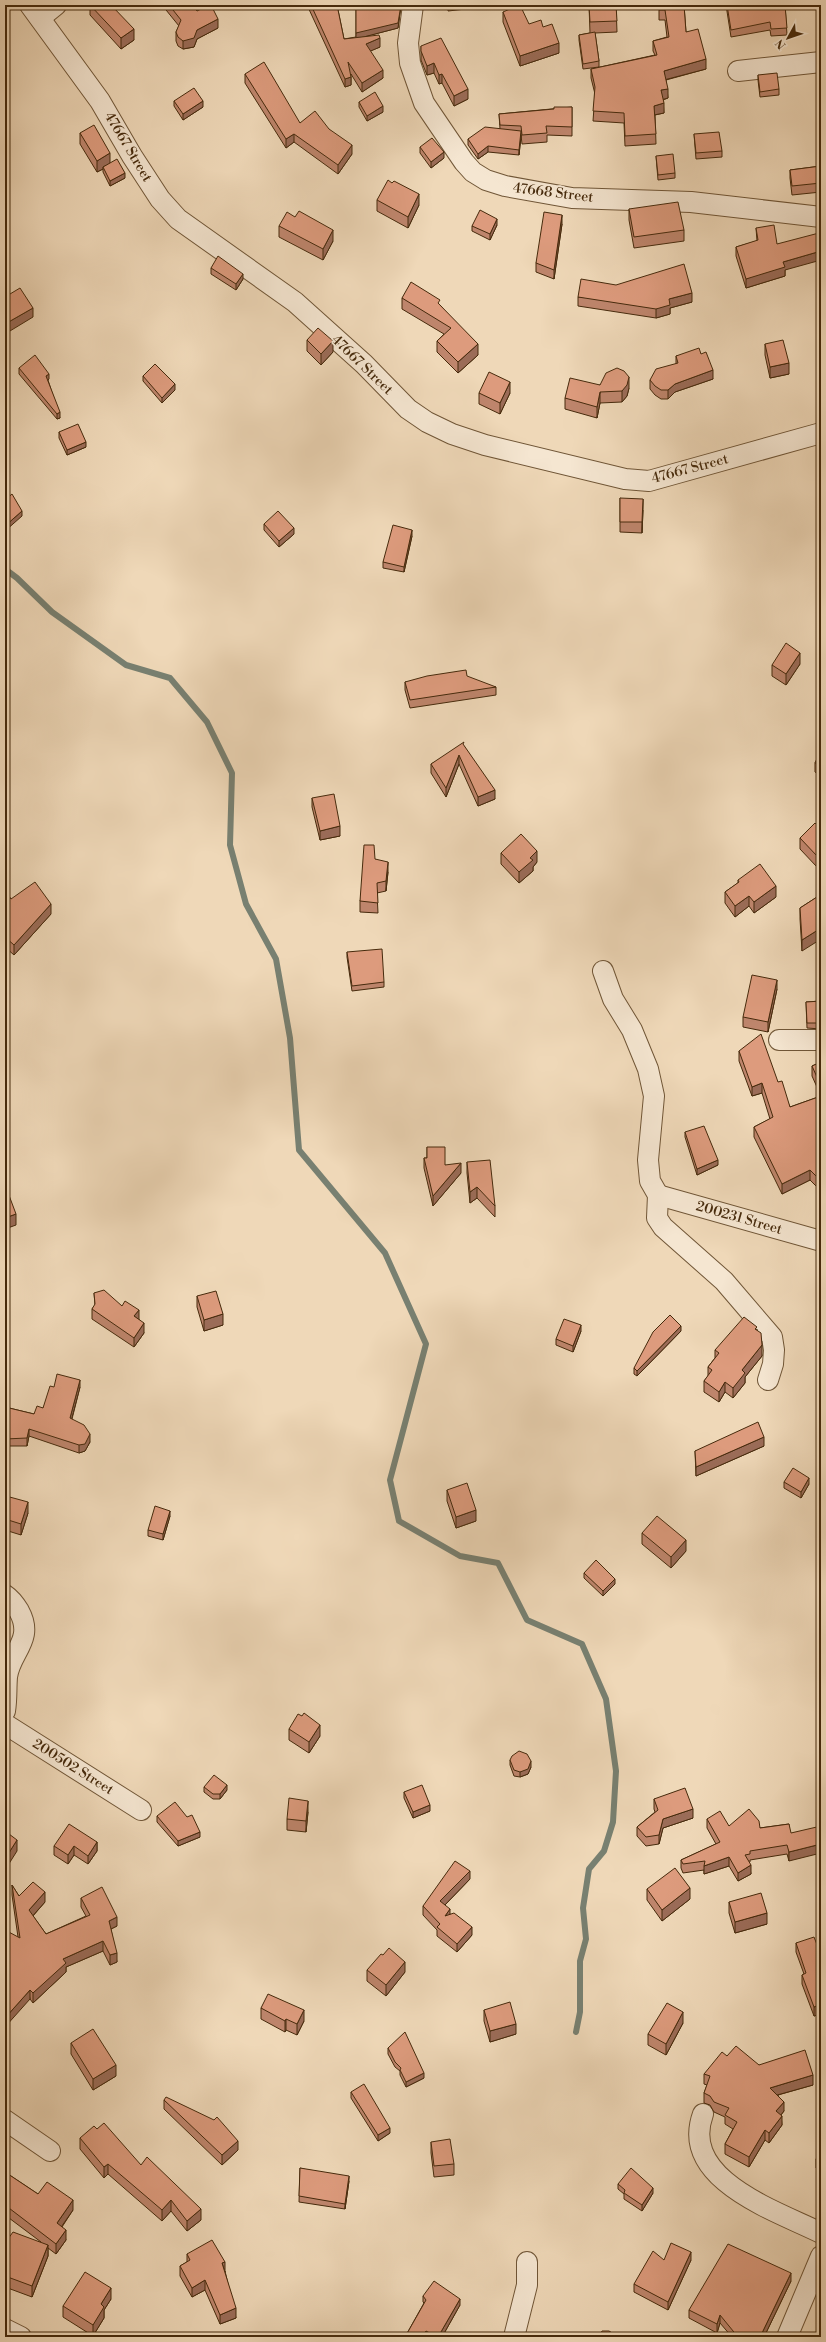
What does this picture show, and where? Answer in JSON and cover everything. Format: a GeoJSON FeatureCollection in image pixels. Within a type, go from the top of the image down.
{"type":"FeatureCollection","features":[{"type":"Feature","properties":{"kind":"street"},"geometry":{"type":"LineString","coordinates":[[36,11],[56,5]]}},
{"type":"Feature","properties":{"kind":"street","name":"47668 Street"},"geometry":{"type":"LineString","coordinates":[[413,5],[408,43],[410,63],[424,103],[464,162],[473,172],[486,180],[505,186],[572,198],[691,202],[821,216]]}},
{"type":"Feature","properties":{"kind":"street","name":"47667 Street"},"geometry":{"type":"LineString","coordinates":[[36,11],[100,101],[132,156],[160,199],[178,219],[295,302],[364,364],[408,409],[427,422],[452,434],[485,445],[625,479],[649,480],[821,432]]}},
{"type":"Feature","properties":{"kind":"street"},"geometry":{"type":"LineString","coordinates":[[738,71],[821,62]]}},
{"type":"Feature","properties":{"kind":"street"},"geometry":{"type":"LineString","coordinates":[[603,971],[613,999],[632,1030],[648,1069],[654,1096],[648,1160],[650,1181],[658,1195],[657,1218],[663,1227],[724,1280],[772,1337],[774,1350],[773,1364],[768,1380]]}},
{"type":"Feature","properties":{"kind":"street"},"geometry":{"type":"LineString","coordinates":[[779,1040],[821,1040]]}},
{"type":"Feature","properties":{"kind":"street","name":"200231 Street"},"geometry":{"type":"LineString","coordinates":[[658,1195],[821,1241]]}},
{"type":"Feature","properties":{"kind":"street"},"geometry":{"type":"LineString","coordinates":[[5,1596],[18,1609],[25,1622],[24,1637],[7,1676],[8,1693],[5,1711]]}},
{"type":"Feature","properties":{"kind":"street","name":"200502 Street"},"geometry":{"type":"LineString","coordinates":[[5,1724],[141,1810]]}},
{"type":"Feature","properties":{"kind":"street"},"geometry":{"type":"LineString","coordinates":[[703,2114],[698,2127],[702,2150],[709,2165],[725,2182],[738,2193],[821,2233]]}},
{"type":"Feature","properties":{"kind":"street"},"geometry":{"type":"LineString","coordinates":[[5,2120],[50,2151]]}},
{"type":"Feature","properties":{"kind":"street"},"geometry":{"type":"LineString","coordinates":[[787,2337],[821,2256]]}},
{"type":"Feature","properties":{"kind":"street"},"geometry":{"type":"LineString","coordinates":[[514,2337],[527,2285],[527,2262]]}},
{"type":"Feature","properties":{"kind":"street"},"geometry":{"type":"LineString","coordinates":[[5,2329],[22,2337]]}},
{"type":"Feature","properties":{"kind":"building"},"geometry":{"type":"Polygon","coordinates":[[[90,5],[111,5],[134,29],[121,38],[90,5]]]}},
{"type":"Feature","properties":{"kind":"building"},"geometry":{"type":"Polygon","coordinates":[[[169,5],[193,5],[197,11],[211,5],[218,19],[197,30],[194,38],[183,41],[178,37],[176,32],[181,20],[169,5]]]}},
{"type":"Feature","properties":{"kind":"building"},"geometry":{"type":"Polygon","coordinates":[[[311,5],[337,5],[344,39],[379,35],[380,38],[366,44],[383,70],[362,83],[348,62],[351,77],[345,79],[311,5]]]}},
{"type":"Feature","properties":{"kind":"building"},"geometry":{"type":"Polygon","coordinates":[[[356,5],[401,5],[398,23],[356,33],[356,5]]]}},
{"type":"Feature","properties":{"kind":"building"},"geometry":{"type":"Polygon","coordinates":[[[519,5],[529,24],[541,20],[543,27],[552,24],[559,43],[520,56],[503,12],[519,5]]]}},
{"type":"Feature","properties":{"kind":"building"},"geometry":{"type":"Polygon","coordinates":[[[589,5],[616,5],[617,21],[590,22],[589,5]]]}},
{"type":"Feature","properties":{"kind":"building"},"geometry":{"type":"Polygon","coordinates":[[[659,5],[684,5],[686,32],[698,29],[706,59],[664,71],[668,89],[661,90],[664,103],[654,106],[656,134],[625,136],[624,113],[593,111],[595,87],[591,69],[657,55],[653,41],[669,37],[665,10],[659,10],[659,5]]]}},
{"type":"Feature","properties":{"kind":"building"},"geometry":{"type":"Polygon","coordinates":[[[727,5],[785,5],[787,28],[771,29],[770,22],[731,30],[727,5]]]}},
{"type":"Feature","properties":{"kind":"building"},"geometry":{"type":"Polygon","coordinates":[[[595,32],[599,61],[583,64],[579,35],[595,32]]]}},
{"type":"Feature","properties":{"kind":"building"},"geometry":{"type":"Polygon","coordinates":[[[441,38],[468,89],[454,96],[442,74],[439,75],[434,63],[427,66],[421,51],[421,46],[441,38]]]}},
{"type":"Feature","properties":{"kind":"building"},"geometry":{"type":"Polygon","coordinates":[[[264,62],[300,123],[315,111],[329,129],[352,145],[338,165],[294,134],[286,139],[245,74],[264,62]]]}},
{"type":"Feature","properties":{"kind":"building"},"geometry":{"type":"Polygon","coordinates":[[[777,73],[779,89],[760,92],[758,75],[777,73]]]}},
{"type":"Feature","properties":{"kind":"building"},"geometry":{"type":"Polygon","coordinates":[[[194,88],[203,101],[183,114],[174,101],[194,88]]]}},
{"type":"Feature","properties":{"kind":"building"},"geometry":{"type":"Polygon","coordinates":[[[375,92],[383,106],[367,116],[359,102],[375,92]]]}},
{"type":"Feature","properties":{"kind":"building"},"geometry":{"type":"Polygon","coordinates":[[[554,107],[572,107],[572,127],[546,126],[547,133],[522,135],[521,126],[500,125],[499,114],[554,109],[554,107]]]}},
{"type":"Feature","properties":{"kind":"building"},"geometry":{"type":"Polygon","coordinates":[[[94,125],[110,153],[97,161],[80,133],[94,125]]]}},
{"type":"Feature","properties":{"kind":"building"},"geometry":{"type":"Polygon","coordinates":[[[485,127],[521,131],[519,150],[488,146],[478,154],[468,139],[485,127]]]}},
{"type":"Feature","properties":{"kind":"building"},"geometry":{"type":"Polygon","coordinates":[[[719,132],[722,151],[696,153],[694,134],[719,132]]]}},
{"type":"Feature","properties":{"kind":"building"},"geometry":{"type":"Polygon","coordinates":[[[432,138],[444,152],[431,162],[420,147],[432,138]]]}},
{"type":"Feature","properties":{"kind":"building"},"geometry":{"type":"Polygon","coordinates":[[[673,154],[675,173],[658,175],[656,156],[673,154]]]}},
{"type":"Feature","properties":{"kind":"building"},"geometry":{"type":"Polygon","coordinates":[[[117,159],[125,173],[110,181],[103,167],[117,159]]]}},
{"type":"Feature","properties":{"kind":"building"},"geometry":{"type":"Polygon","coordinates":[[[821,166],[821,183],[792,186],[790,170],[821,166]]]}},
{"type":"Feature","properties":{"kind":"building"},"geometry":{"type":"Polygon","coordinates":[[[388,180],[392,183],[394,181],[419,194],[408,217],[377,200],[388,180]]]}},
{"type":"Feature","properties":{"kind":"building"},"geometry":{"type":"Polygon","coordinates":[[[678,202],[684,230],[634,237],[629,209],[678,202]]]}},
{"type":"Feature","properties":{"kind":"building"},"geometry":{"type":"Polygon","coordinates":[[[480,210],[497,219],[490,234],[472,226],[480,210]]]}},
{"type":"Feature","properties":{"kind":"building"},"geometry":{"type":"Polygon","coordinates":[[[299,211],[333,230],[323,249],[279,226],[287,212],[295,217],[299,211]]]}},
{"type":"Feature","properties":{"kind":"building"},"geometry":{"type":"Polygon","coordinates":[[[544,212],[562,215],[554,270],[536,263],[544,212]]]}},
{"type":"Feature","properties":{"kind":"building"},"geometry":{"type":"Polygon","coordinates":[[[774,225],[777,244],[819,233],[821,251],[783,262],[785,267],[746,279],[736,247],[758,240],[756,228],[774,225]]]}},
{"type":"Feature","properties":{"kind":"building"},"geometry":{"type":"Polygon","coordinates":[[[218,256],[243,274],[236,284],[211,268],[218,256]]]}},
{"type":"Feature","properties":{"kind":"building"},"geometry":{"type":"Polygon","coordinates":[[[684,264],[692,293],[669,299],[670,305],[656,309],[578,297],[581,279],[616,285],[684,264]]]}},
{"type":"Feature","properties":{"kind":"building"},"geometry":{"type":"Polygon","coordinates":[[[411,282],[440,300],[438,303],[478,344],[458,362],[437,341],[451,328],[402,298],[411,282]]]}},
{"type":"Feature","properties":{"kind":"building"},"geometry":{"type":"Polygon","coordinates":[[[20,288],[33,308],[5,324],[5,297],[20,288]]]}},
{"type":"Feature","properties":{"kind":"building"},"geometry":{"type":"Polygon","coordinates":[[[318,328],[333,341],[321,354],[307,340],[318,328]]]}},
{"type":"Feature","properties":{"kind":"building"},"geometry":{"type":"Polygon","coordinates":[[[783,340],[789,363],[770,367],[765,344],[783,340]]]}},
{"type":"Feature","properties":{"kind":"building"},"geometry":{"type":"Polygon","coordinates":[[[699,348],[701,354],[706,352],[713,370],[675,384],[668,390],[661,390],[650,380],[656,369],[678,363],[676,356],[699,348]]]}},
{"type":"Feature","properties":{"kind":"building"},"geometry":{"type":"Polygon","coordinates":[[[35,355],[49,374],[46,376],[60,412],[57,414],[19,368],[35,355]]]}},
{"type":"Feature","properties":{"kind":"building"},"geometry":{"type":"Polygon","coordinates":[[[155,364],[175,384],[162,398],[143,376],[155,364]]]}},
{"type":"Feature","properties":{"kind":"building"},"geometry":{"type":"Polygon","coordinates":[[[617,368],[624,371],[629,377],[627,385],[622,391],[600,392],[597,407],[565,398],[570,378],[600,385],[606,373],[617,368]]]}},
{"type":"Feature","properties":{"kind":"building"},"geometry":{"type":"Polygon","coordinates":[[[489,372],[510,382],[500,403],[479,393],[489,372]]]}},
{"type":"Feature","properties":{"kind":"building"},"geometry":{"type":"Polygon","coordinates":[[[78,424],[86,442],[67,450],[59,432],[78,424]]]}},
{"type":"Feature","properties":{"kind":"building"},"geometry":{"type":"Polygon","coordinates":[[[12,494],[22,511],[5,526],[5,500],[12,494]]]}},
{"type":"Feature","properties":{"kind":"building"},"geometry":{"type":"Polygon","coordinates":[[[620,498],[643,499],[642,522],[620,522],[620,498]]]}},
{"type":"Feature","properties":{"kind":"building"},"geometry":{"type":"Polygon","coordinates":[[[278,511],[294,528],[279,541],[264,524],[278,511]]]}},
{"type":"Feature","properties":{"kind":"building"},"geometry":{"type":"Polygon","coordinates":[[[393,525],[412,530],[404,567],[383,562],[393,525]]]}},
{"type":"Feature","properties":{"kind":"building"},"geometry":{"type":"Polygon","coordinates":[[[786,643],[800,653],[786,674],[772,665],[786,643]]]}},
{"type":"Feature","properties":{"kind":"building"},"geometry":{"type":"Polygon","coordinates":[[[466,670],[467,676],[496,687],[410,700],[405,682],[427,676],[466,670]]]}},
{"type":"Feature","properties":{"kind":"building"},"geometry":{"type":"Polygon","coordinates":[[[464,742],[463,744],[495,790],[478,797],[459,755],[446,788],[431,764],[464,742]]]}},
{"type":"Feature","properties":{"kind":"building"},"geometry":{"type":"Polygon","coordinates":[[[821,751],[821,766],[815,763],[821,751]]]}},
{"type":"Feature","properties":{"kind":"building"},"geometry":{"type":"Polygon","coordinates":[[[334,794],[340,826],[320,831],[312,798],[334,794]]]}},
{"type":"Feature","properties":{"kind":"building"},"geometry":{"type":"Polygon","coordinates":[[[815,823],[821,829],[821,852],[817,856],[800,838],[815,823]]]}},
{"type":"Feature","properties":{"kind":"building"},"geometry":{"type":"Polygon","coordinates":[[[521,834],[537,851],[530,858],[533,860],[519,872],[501,853],[521,834]]]}},
{"type":"Feature","properties":{"kind":"building"},"geometry":{"type":"Polygon","coordinates":[[[364,845],[374,845],[375,859],[388,862],[386,881],[377,883],[378,903],[360,901],[364,845]]]}},
{"type":"Feature","properties":{"kind":"building"},"geometry":{"type":"Polygon","coordinates":[[[760,864],[776,886],[754,902],[749,896],[735,906],[725,892],[739,882],[738,880],[760,864]]]}},
{"type":"Feature","properties":{"kind":"building"},"geometry":{"type":"Polygon","coordinates":[[[35,882],[51,904],[14,945],[5,937],[5,891],[11,899],[35,882]]]}},
{"type":"Feature","properties":{"kind":"building"},"geometry":{"type":"Polygon","coordinates":[[[817,897],[821,904],[821,928],[802,940],[800,908],[817,897]]]}},
{"type":"Feature","properties":{"kind":"building"},"geometry":{"type":"Polygon","coordinates":[[[382,949],[384,982],[352,986],[347,952],[382,949]]]}},
{"type":"Feature","properties":{"kind":"building"},"geometry":{"type":"Polygon","coordinates":[[[752,975],[777,980],[768,1022],[743,1017],[752,975]]]}},
{"type":"Feature","properties":{"kind":"building"},"geometry":{"type":"Polygon","coordinates":[[[821,1001],[821,1023],[807,1023],[806,1002],[821,1001]]]}},
{"type":"Feature","properties":{"kind":"building"},"geometry":{"type":"Polygon","coordinates":[[[761,1034],[778,1082],[782,1081],[790,1107],[821,1096],[821,1181],[810,1170],[782,1184],[754,1127],[773,1117],[762,1083],[752,1087],[739,1051],[761,1034]]]}},
{"type":"Feature","properties":{"kind":"building"},"geometry":{"type":"Polygon","coordinates":[[[821,1062],[821,1086],[812,1066],[821,1062]]]}},
{"type":"Feature","properties":{"kind":"building"},"geometry":{"type":"Polygon","coordinates":[[[704,1126],[718,1160],[697,1169],[685,1132],[704,1126]]]}},
{"type":"Feature","properties":{"kind":"building"},"geometry":{"type":"Polygon","coordinates":[[[427,1147],[445,1147],[445,1165],[461,1163],[433,1196],[424,1158],[427,1158],[427,1147]]]}},
{"type":"Feature","properties":{"kind":"building"},"geometry":{"type":"Polygon","coordinates":[[[490,1160],[495,1206],[477,1187],[470,1192],[467,1162],[490,1160]]]}},
{"type":"Feature","properties":{"kind":"building"},"geometry":{"type":"Polygon","coordinates":[[[7,1190],[16,1214],[5,1218],[5,1191],[7,1190]]]}},
{"type":"Feature","properties":{"kind":"building"},"geometry":{"type":"Polygon","coordinates":[[[104,1290],[122,1306],[125,1301],[139,1310],[134,1316],[144,1323],[134,1338],[92,1309],[95,1304],[94,1293],[104,1290]]]}},
{"type":"Feature","properties":{"kind":"building"},"geometry":{"type":"Polygon","coordinates":[[[216,1291],[223,1314],[204,1320],[197,1296],[216,1291]]]}},
{"type":"Feature","properties":{"kind":"building"},"geometry":{"type":"Polygon","coordinates":[[[670,1315],[681,1326],[637,1371],[634,1368],[653,1332],[670,1315]]]}},
{"type":"Feature","properties":{"kind":"building"},"geometry":{"type":"Polygon","coordinates":[[[744,1317],[757,1327],[755,1329],[761,1333],[762,1345],[742,1370],[745,1373],[733,1388],[725,1382],[719,1392],[704,1381],[712,1370],[708,1367],[719,1353],[715,1350],[744,1317]]]}},
{"type":"Feature","properties":{"kind":"building"},"geometry":{"type":"Polygon","coordinates":[[[564,1319],[581,1325],[573,1346],[556,1339],[564,1319]]]}},
{"type":"Feature","properties":{"kind":"building"},"geometry":{"type":"Polygon","coordinates":[[[57,1374],[80,1380],[70,1418],[84,1425],[90,1434],[85,1444],[79,1445],[29,1429],[27,1438],[5,1439],[5,1407],[34,1414],[37,1406],[43,1408],[50,1386],[54,1387],[57,1374]]]}},
{"type":"Feature","properties":{"kind":"building"},"geometry":{"type":"Polygon","coordinates":[[[758,1422],[764,1437],[696,1467],[695,1451],[758,1422]]]}},
{"type":"Feature","properties":{"kind":"building"},"geometry":{"type":"Polygon","coordinates":[[[793,1468],[809,1478],[801,1492],[784,1482],[793,1468]]]}},
{"type":"Feature","properties":{"kind":"building"},"geometry":{"type":"Polygon","coordinates":[[[467,1483],[476,1510],[456,1517],[447,1490],[467,1483]]]}},
{"type":"Feature","properties":{"kind":"building"},"geometry":{"type":"Polygon","coordinates":[[[6,1496],[28,1502],[21,1524],[5,1519],[6,1496]]]}},
{"type":"Feature","properties":{"kind":"building"},"geometry":{"type":"Polygon","coordinates":[[[155,1506],[170,1511],[163,1534],[148,1530],[155,1506]]]}},
{"type":"Feature","properties":{"kind":"building"},"geometry":{"type":"Polygon","coordinates":[[[657,1516],[686,1540],[671,1557],[642,1533],[657,1516]]]}},
{"type":"Feature","properties":{"kind":"building"},"geometry":{"type":"Polygon","coordinates":[[[596,1560],[615,1579],[603,1591],[584,1573],[596,1560]]]}},
{"type":"Feature","properties":{"kind":"building"},"geometry":{"type":"Polygon","coordinates":[[[304,1713],[320,1725],[309,1742],[289,1729],[298,1714],[302,1716],[304,1713]]]}},
{"type":"Feature","properties":{"kind":"building"},"geometry":{"type":"Polygon","coordinates":[[[519,1751],[527,1754],[531,1761],[528,1769],[520,1772],[514,1770],[510,1760],[512,1756],[519,1751]]]}},
{"type":"Feature","properties":{"kind":"building"},"geometry":{"type":"Polygon","coordinates":[[[214,1775],[227,1785],[220,1794],[213,1794],[204,1787],[214,1775]]]}},
{"type":"Feature","properties":{"kind":"building"},"geometry":{"type":"Polygon","coordinates":[[[422,1785],[430,1805],[413,1812],[404,1792],[422,1785]]]}},
{"type":"Feature","properties":{"kind":"building"},"geometry":{"type":"Polygon","coordinates":[[[685,1788],[693,1809],[663,1819],[659,1835],[646,1837],[637,1827],[658,1810],[654,1799],[685,1788]]]}},
{"type":"Feature","properties":{"kind":"building"},"geometry":{"type":"Polygon","coordinates":[[[289,1798],[308,1801],[306,1821],[287,1819],[289,1798]]]}},
{"type":"Feature","properties":{"kind":"building"},"geometry":{"type":"Polygon","coordinates":[[[175,1802],[187,1817],[192,1815],[200,1832],[178,1841],[157,1816],[175,1802]]]}},
{"type":"Feature","properties":{"kind":"building"},"geometry":{"type":"Polygon","coordinates":[[[749,1809],[759,1821],[760,1828],[789,1824],[791,1833],[821,1826],[821,1844],[789,1852],[787,1845],[750,1851],[750,1854],[745,1855],[751,1865],[738,1873],[729,1857],[704,1866],[705,1861],[683,1864],[681,1860],[720,1842],[707,1819],[720,1811],[729,1826],[749,1809]]]}},
{"type":"Feature","properties":{"kind":"building"},"geometry":{"type":"Polygon","coordinates":[[[69,1824],[97,1842],[88,1856],[74,1846],[68,1855],[54,1846],[69,1824]]]}},
{"type":"Feature","properties":{"kind":"building"},"geometry":{"type":"Polygon","coordinates":[[[5,1831],[17,1840],[5,1859],[5,1831]]]}},
{"type":"Feature","properties":{"kind":"building"},"geometry":{"type":"Polygon","coordinates":[[[455,1861],[470,1871],[440,1901],[450,1909],[445,1916],[454,1913],[472,1927],[457,1944],[437,1927],[440,1924],[423,1906],[455,1861]]]}},
{"type":"Feature","properties":{"kind":"building"},"geometry":{"type":"Polygon","coordinates":[[[675,1868],[690,1888],[662,1910],[647,1889],[675,1868]]]}},
{"type":"Feature","properties":{"kind":"building"},"geometry":{"type":"Polygon","coordinates":[[[33,1882],[45,1892],[29,1910],[46,1934],[90,1915],[81,1898],[102,1887],[117,1917],[109,1921],[117,1953],[110,1955],[103,1941],[63,1959],[66,1963],[33,1993],[30,1990],[5,2018],[5,1930],[20,1938],[12,1885],[19,1896],[33,1882]]]}},
{"type":"Feature","properties":{"kind":"building"},"geometry":{"type":"Polygon","coordinates":[[[761,1893],[767,1913],[735,1922],[729,1902],[761,1893]]]}},
{"type":"Feature","properties":{"kind":"building"},"geometry":{"type":"Polygon","coordinates":[[[814,1937],[821,1955],[821,2004],[814,2007],[802,1975],[806,1973],[796,1943],[814,1937]]]}},
{"type":"Feature","properties":{"kind":"building"},"geometry":{"type":"Polygon","coordinates":[[[389,1948],[405,1962],[386,1985],[367,1970],[381,1954],[383,1955],[389,1948]]]}},
{"type":"Feature","properties":{"kind":"building"},"geometry":{"type":"Polygon","coordinates":[[[268,1994],[304,2010],[297,2024],[286,2019],[285,2021],[261,2008],[268,1994]]]}},
{"type":"Feature","properties":{"kind":"building"},"geometry":{"type":"Polygon","coordinates":[[[510,2002],[516,2024],[490,2031],[484,2010],[510,2002]]]}},
{"type":"Feature","properties":{"kind":"building"},"geometry":{"type":"Polygon","coordinates":[[[667,2003],[683,2012],[666,2044],[648,2034],[667,2003]]]}},
{"type":"Feature","properties":{"kind":"building"},"geometry":{"type":"Polygon","coordinates":[[[93,2029],[116,2065],[93,2079],[71,2043],[93,2029]]]}},
{"type":"Feature","properties":{"kind":"building"},"geometry":{"type":"Polygon","coordinates":[[[405,2032],[424,2073],[406,2082],[400,2070],[401,2068],[395,2062],[388,2048],[405,2032]]]}},
{"type":"Feature","properties":{"kind":"building"},"geometry":{"type":"Polygon","coordinates":[[[736,2046],[759,2065],[805,2050],[813,2075],[770,2088],[784,2102],[776,2111],[782,2116],[769,2133],[765,2130],[749,2157],[725,2144],[737,2122],[725,2115],[729,2108],[714,2102],[710,2096],[704,2093],[710,2076],[704,2074],[722,2052],[727,2056],[736,2046]]]}},
{"type":"Feature","properties":{"kind":"building"},"geometry":{"type":"Polygon","coordinates":[[[364,2084],[390,2128],[378,2135],[351,2092],[364,2084]]]}},
{"type":"Feature","properties":{"kind":"building"},"geometry":{"type":"Polygon","coordinates":[[[166,2097],[214,2120],[217,2117],[238,2141],[222,2155],[164,2100],[166,2097]]]}},
{"type":"Feature","properties":{"kind":"building"},"geometry":{"type":"Polygon","coordinates":[[[104,2123],[141,2165],[147,2157],[201,2209],[187,2221],[171,2200],[162,2210],[108,2164],[104,2167],[80,2138],[94,2126],[97,2129],[104,2123]]]}},
{"type":"Feature","properties":{"kind":"building"},"geometry":{"type":"Polygon","coordinates":[[[450,2139],[454,2164],[434,2166],[431,2142],[450,2139]]]}},
{"type":"Feature","properties":{"kind":"building"},"geometry":{"type":"Polygon","coordinates":[[[821,2153],[821,2164],[816,2159],[821,2153]]]}},
{"type":"Feature","properties":{"kind":"building"},"geometry":{"type":"Polygon","coordinates":[[[300,2168],[349,2176],[345,2204],[299,2196],[300,2168]]]}},
{"type":"Feature","properties":{"kind":"building"},"geometry":{"type":"Polygon","coordinates":[[[631,2168],[653,2188],[642,2205],[624,2193],[625,2190],[618,2184],[631,2168]]]}},
{"type":"Feature","properties":{"kind":"building"},"geometry":{"type":"Polygon","coordinates":[[[5,2172],[38,2194],[47,2182],[73,2200],[57,2223],[66,2230],[56,2244],[5,2205],[5,2172]]]}},
{"type":"Feature","properties":{"kind":"building"},"geometry":{"type":"Polygon","coordinates":[[[13,2232],[48,2245],[32,2286],[5,2276],[5,2243],[13,2232]]]}},
{"type":"Feature","properties":{"kind":"building"},"geometry":{"type":"Polygon","coordinates":[[[212,2240],[225,2262],[222,2263],[236,2308],[220,2315],[205,2280],[192,2288],[180,2266],[190,2260],[187,2254],[212,2240]]]}},
{"type":"Feature","properties":{"kind":"building"},"geometry":{"type":"Polygon","coordinates":[[[671,2243],[691,2252],[668,2302],[634,2284],[653,2251],[664,2260],[671,2243]]]}},
{"type":"Feature","properties":{"kind":"building"},"geometry":{"type":"Polygon","coordinates":[[[728,2244],[791,2273],[762,2333],[768,2336],[767,2337],[738,2337],[720,2315],[717,2324],[689,2310],[728,2244]]]}},
{"type":"Feature","properties":{"kind":"building"},"geometry":{"type":"Polygon","coordinates":[[[85,2272],[111,2288],[101,2304],[104,2307],[93,2325],[63,2306],[85,2272]]]}},
{"type":"Feature","properties":{"kind":"building"},"geometry":{"type":"Polygon","coordinates":[[[434,2281],[460,2299],[438,2337],[426,2331],[422,2337],[405,2337],[426,2300],[423,2296],[434,2281]]]}},
{"type":"Feature","properties":{"kind":"building"},"geometry":{"type":"Polygon","coordinates":[[[602,2331],[609,2331],[619,2337],[599,2337],[602,2331]]]}},
{"type":"Feature","properties":{"kind":"waterway"},"geometry":{"type":"LineString","coordinates":[[5,569],[17,578],[52,612],[126,665],[170,678],[207,722],[232,773],[230,845],[246,904],[276,959],[290,1038],[299,1150],[385,1253],[426,1344],[390,1480],[399,1521],[460,1556],[498,1563],[527,1620],[582,1644],[606,1699],[616,1771],[613,1822],[604,1851],[589,1869],[583,1908],[586,1939],[580,1961],[580,2012],[576,2032]]}}]}
